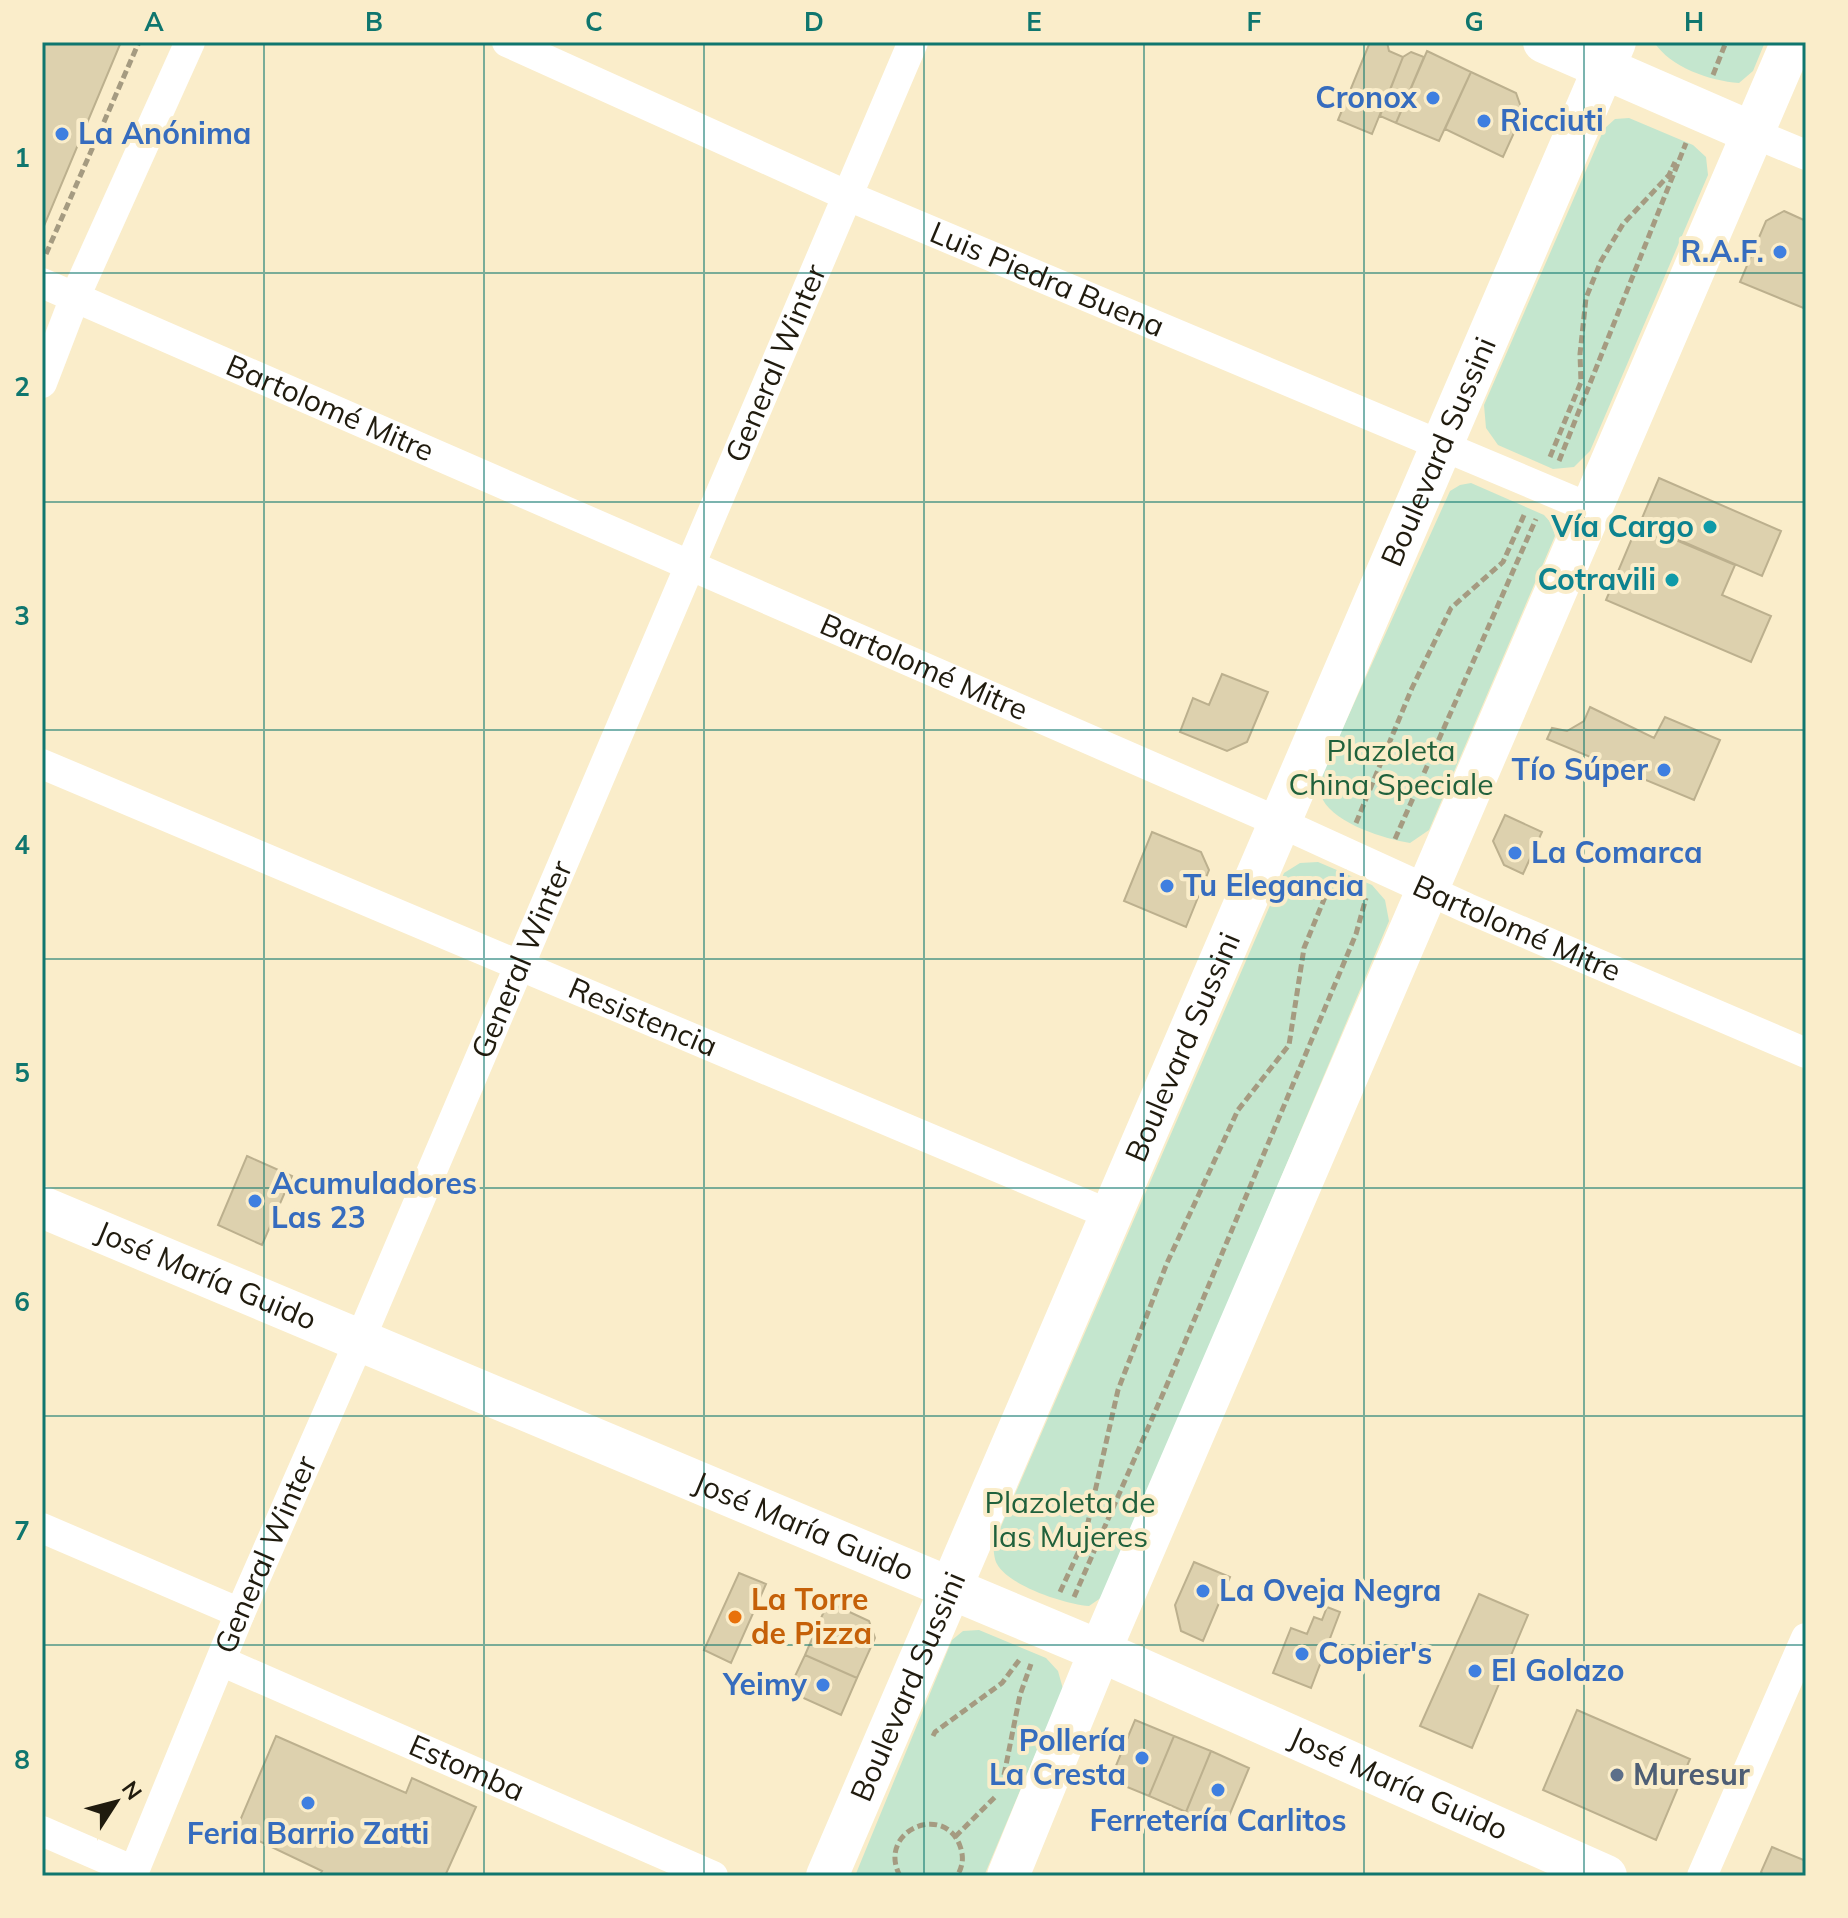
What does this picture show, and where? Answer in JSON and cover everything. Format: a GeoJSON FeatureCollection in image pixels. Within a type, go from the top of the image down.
{"type":"FeatureCollection","features":[{"type":"Feature","properties":{"kind":"main road"},"geometry":{"type":"LineString","coordinates":[[1544,42],[1610,55],[1699,110],[1753,133]]}},
{"type":"Feature","properties":{"kind":"main road"},"geometry":{"type":"LineString","coordinates":[[1008,1876],[1100,1651],[1792,42]]}},
{"type":"Feature","properties":{"kind":"main road","name":"Boulevard Sussini"},"geometry":{"type":"LineString","coordinates":[[827,1876],[1610,55]]}},
{"type":"Feature","properties":{"kind":"main road","name":"José María Guido"},"geometry":{"type":"LineString","coordinates":[[42,1207],[1100,1651],[1606,1876]]}},
{"type":"Feature","properties":{"kind":"street"},"geometry":{"type":"LineString","coordinates":[[42,383],[75,297],[190,42]]}},
{"type":"Feature","properties":{"kind":"street","name":"Luis Piedra Buena"},"geometry":{"type":"LineString","coordinates":[[507,42],[848,196],[1590,508]]}},
{"type":"Feature","properties":{"kind":"street","name":"General Winter"},"geometry":{"type":"LineString","coordinates":[[133,1874],[240,1613],[359,1342],[913,42]]}},
{"type":"Feature","properties":{"kind":"street"},"geometry":{"type":"LineString","coordinates":[[1753,133],[1806,155]]}},
{"type":"Feature","properties":{"kind":"street","name":"Bartolomé Mitre"},"geometry":{"type":"LineString","coordinates":[[42,283],[1806,1053]]}},
{"type":"Feature","properties":{"kind":"street","name":"Resistencia"},"geometry":{"type":"LineString","coordinates":[[42,764],[1111,1215]]}},
{"type":"Feature","properties":{"kind":"street"},"geometry":{"type":"LineString","coordinates":[[42,1528],[240,1613]]}},
{"type":"Feature","properties":{"kind":"street"},"geometry":{"type":"LineString","coordinates":[[1702,1876],[1806,1638]]}},
{"type":"Feature","properties":{"kind":"street","name":"Estomba"},"geometry":{"type":"LineString","coordinates":[[221,1661],[713,1876]]}},
{"type":"Feature","properties":{"kind":"street"},"geometry":{"type":"LineString","coordinates":[[42,1831],[133,1874]]}},
{"type":"Feature","properties":{"kind":"path"},"geometry":{"type":"LineString","coordinates":[[42,264],[139,42]]}},
{"type":"Feature","properties":{"kind":"path"},"geometry":{"type":"LineString","coordinates":[[1004,1777],[1020,1695],[1044,1628],[1084,1540],[1118,1390],[1167,1263],[1238,1110],[1289,1045],[1304,948],[1412,688],[1451,608],[1503,562],[1538,487],[1581,382],[1580,354],[1586,298],[1601,261],[1623,224],[1669,175],[1699,110]]}},
{"type":"Feature","properties":{"kind":"path"},"geometry":{"type":"LineString","coordinates":[[928,1746],[935,1732],[1002,1683],[1044,1628]]}},
{"type":"Feature","properties":{"kind":"path"},"geometry":{"type":"LineString","coordinates":[[955,1837],[1001,1791]]}},
{"type":"Feature","properties":{"kind":"path"},"geometry":{"type":"LineString","coordinates":[[900,1876],[895,1851],[906,1832],[926,1824],[937,1825],[955,1837],[963,1858],[957,1876]]}},
{"type":"Feature","properties":{"kind":"green space"},"geometry":{"type":"Polygon","coordinates":[[[1654,42],[1765,42],[1753,71],[1739,83],[1692,71],[1670,59],[1654,42]]]}},
{"type":"Feature","properties":{"kind":"green space"},"geometry":{"type":"Polygon","coordinates":[[[1629,118],[1693,145],[1706,157],[1708,175],[1590,451],[1574,467],[1553,469],[1498,445],[1486,428],[1484,405],[1604,129],[1615,119],[1629,118]]]}},
{"type":"Feature","properties":{"kind":"green space","name":"Plazoleta China Speciale"},"geometry":{"type":"Polygon","coordinates":[[[1471,483],[1544,515],[1552,524],[1555,536],[1429,830],[1410,843],[1375,834],[1339,816],[1323,800],[1319,781],[1450,491],[1471,483]]]}},
{"type":"Feature","properties":{"kind":"green space","name":"Plazoleta de las Mujeres"},"geometry":{"type":"Polygon","coordinates":[[[1318,862],[1372,885],[1385,900],[1389,921],[1105,1595],[1089,1606],[1038,1592],[1003,1572],[996,1562],[993,1545],[1284,873],[1300,863],[1318,862]]]}},
{"type":"Feature","properties":{"kind":"green space"},"geometry":{"type":"Polygon","coordinates":[[[979,1630],[1046,1658],[1058,1671],[1063,1689],[984,1876],[855,1876],[952,1640],[963,1631],[979,1630]]]}},
{"type":"Feature","properties":{"kind":"building","name":"La Anónima"},"geometry":{"type":"Polygon","coordinates":[[[42,42],[121,42],[44,226],[42,225],[42,42]]]}},
{"type":"Feature","properties":{"kind":"building"},"geometry":{"type":"Polygon","coordinates":[[[1370,42],[1387,42],[1389,51],[1403,57],[1372,134],[1338,120],[1370,42]]]}},
{"type":"Feature","properties":{"kind":"building","name":"Cronox"},"geometry":{"type":"Polygon","coordinates":[[[1427,51],[1471,72],[1439,141],[1396,123],[1427,51]]]}},
{"type":"Feature","properties":{"kind":"building"},"geometry":{"type":"Polygon","coordinates":[[[1411,52],[1424,57],[1396,123],[1380,116],[1403,57],[1411,52]]]}},
{"type":"Feature","properties":{"kind":"building","name":"Ricciuti"},"geometry":{"type":"Polygon","coordinates":[[[1471,72],[1516,93],[1523,113],[1503,157],[1445,129],[1471,72]]]}},
{"type":"Feature","properties":{"kind":"building","name":"R.A.F."},"geometry":{"type":"Polygon","coordinates":[[[1784,211],[1806,221],[1806,309],[1740,282],[1766,221],[1784,211]]]}},
{"type":"Feature","properties":{"kind":"building","name":"Vía Cargo"},"geometry":{"type":"Polygon","coordinates":[[[1659,478],[1781,531],[1762,576],[1640,523],[1659,478]]]}},
{"type":"Feature","properties":{"kind":"building","name":"Cotravili"},"geometry":{"type":"Polygon","coordinates":[[[1638,524],[1735,565],[1722,595],[1771,616],[1751,662],[1606,600],[1638,524]]]}},
{"type":"Feature","properties":{"kind":"building"},"geometry":{"type":"Polygon","coordinates":[[[1222,674],[1268,692],[1247,742],[1227,751],[1180,732],[1193,698],[1209,705],[1222,674]]]}},
{"type":"Feature","properties":{"kind":"building","name":"Tío Súper"},"geometry":{"type":"Polygon","coordinates":[[[1590,707],[1654,738],[1665,717],[1720,740],[1694,800],[1547,739],[1552,728],[1567,731],[1584,721],[1590,707]]]}},
{"type":"Feature","properties":{"kind":"building","name":"La Comarca"},"geometry":{"type":"Polygon","coordinates":[[[1505,815],[1542,832],[1523,874],[1504,865],[1493,841],[1505,815]]]}},
{"type":"Feature","properties":{"kind":"building","name":"Tu Elegancia"},"geometry":{"type":"Polygon","coordinates":[[[1152,832],[1201,852],[1209,870],[1186,927],[1124,901],[1152,832]]]}},
{"type":"Feature","properties":{"kind":"building","name":"Acumuladores Las 23"},"geometry":{"type":"Polygon","coordinates":[[[247,1156],[292,1176],[262,1245],[218,1225],[247,1156]]]}},
{"type":"Feature","properties":{"kind":"building","name":"La Oveja Negra"},"geometry":{"type":"Polygon","coordinates":[[[1194,1562],[1230,1577],[1203,1641],[1181,1631],[1175,1605],[1194,1562]]]}},
{"type":"Feature","properties":{"kind":"building","name":"La Torre de Pizza"},"geometry":{"type":"Polygon","coordinates":[[[739,1573],[766,1584],[731,1663],[704,1650],[739,1573]]]}},
{"type":"Feature","properties":{"kind":"building","name":"El Golazo"},"geometry":{"type":"Polygon","coordinates":[[[1479,1594],[1528,1615],[1472,1748],[1420,1726],[1479,1594]]]}},
{"type":"Feature","properties":{"kind":"building"},"geometry":{"type":"Polygon","coordinates":[[[828,1602],[869,1621],[875,1638],[857,1678],[805,1655],[828,1602]]]}},
{"type":"Feature","properties":{"kind":"building","name":"Copier's"},"geometry":{"type":"Polygon","coordinates":[[[1327,1607],[1340,1612],[1311,1688],[1273,1673],[1291,1628],[1307,1634],[1314,1617],[1322,1620],[1327,1607]]]}},
{"type":"Feature","properties":{"kind":"building","name":"Yeimy"},"geometry":{"type":"Polygon","coordinates":[[[805,1655],[857,1678],[841,1715],[788,1691],[805,1655]]]}},
{"type":"Feature","properties":{"kind":"building","name":"Muresur"},"geometry":{"type":"Polygon","coordinates":[[[1577,1710],[1690,1759],[1656,1840],[1543,1790],[1577,1710]]]}},
{"type":"Feature","properties":{"kind":"building","name":"Pollería La Cresta"},"geometry":{"type":"Polygon","coordinates":[[[1135,1720],[1174,1736],[1149,1796],[1110,1780],[1135,1720]]]}},
{"type":"Feature","properties":{"kind":"building"},"geometry":{"type":"Polygon","coordinates":[[[276,1736],[406,1793],[412,1778],[476,1807],[445,1876],[319,1876],[322,1871],[236,1830],[276,1736]]]}},
{"type":"Feature","properties":{"kind":"building"},"geometry":{"type":"Polygon","coordinates":[[[1174,1736],[1211,1751],[1186,1812],[1149,1796],[1174,1736]]]}},
{"type":"Feature","properties":{"kind":"building","name":"Ferretería Carlitos"},"geometry":{"type":"Polygon","coordinates":[[[1211,1751],[1249,1768],[1224,1828],[1186,1812],[1211,1751]]]}},
{"type":"Feature","properties":{"kind":"building"},"geometry":{"type":"Polygon","coordinates":[[[1772,1847],[1806,1861],[1806,1876],[1764,1876],[1761,1872],[1772,1847]]]}},
{"type":"Feature","properties":{"kind":"place","name":"Cronox"},"geometry":{"type":"Point","coordinates":[1433,98]}},
{"type":"Feature","properties":{"kind":"place","name":"Ricciuti"},"geometry":{"type":"Point","coordinates":[1484,121]}},
{"type":"Feature","properties":{"kind":"place","name":"La Anónima"},"geometry":{"type":"Point","coordinates":[62,134]}},
{"type":"Feature","properties":{"kind":"place","name":"R.A.F."},"geometry":{"type":"Point","coordinates":[1780,252]}},
{"type":"Feature","properties":{"kind":"place","name":"Vía Cargo"},"geometry":{"type":"Point","coordinates":[1710,527]}},
{"type":"Feature","properties":{"kind":"place","name":"Cotravili"},"geometry":{"type":"Point","coordinates":[1672,580]}},
{"type":"Feature","properties":{"kind":"place","name":"Tío Súper"},"geometry":{"type":"Point","coordinates":[1664,770]}},
{"type":"Feature","properties":{"kind":"place","name":"La Comarca"},"geometry":{"type":"Point","coordinates":[1515,853]}},
{"type":"Feature","properties":{"kind":"place","name":"Tu Elegancia"},"geometry":{"type":"Point","coordinates":[1167,886]}},
{"type":"Feature","properties":{"kind":"place","name":"Acumuladores Las 23"},"geometry":{"type":"Point","coordinates":[255,1201]}},
{"type":"Feature","properties":{"kind":"place","name":"La Oveja Negra"},"geometry":{"type":"Point","coordinates":[1203,1591]}},
{"type":"Feature","properties":{"kind":"place","name":"La Torre de Pizza"},"geometry":{"type":"Point","coordinates":[735,1617]}},
{"type":"Feature","properties":{"kind":"place","name":"Copier's"},"geometry":{"type":"Point","coordinates":[1302,1654]}},
{"type":"Feature","properties":{"kind":"place","name":"El Golazo"},"geometry":{"type":"Point","coordinates":[1475,1671]}},
{"type":"Feature","properties":{"kind":"place","name":"Yeimy"},"geometry":{"type":"Point","coordinates":[823,1685]}},
{"type":"Feature","properties":{"kind":"place","name":"Pollería La Cresta"},"geometry":{"type":"Point","coordinates":[1142,1758]}},
{"type":"Feature","properties":{"kind":"place","name":"Muresur"},"geometry":{"type":"Point","coordinates":[1617,1775]}},
{"type":"Feature","properties":{"kind":"place","name":"Ferretería Carlitos"},"geometry":{"type":"Point","coordinates":[1218,1790]}},
{"type":"Feature","properties":{"kind":"place","name":"Feria Barrio Zatti"},"geometry":{"type":"Point","coordinates":[308,1803]}}]}
